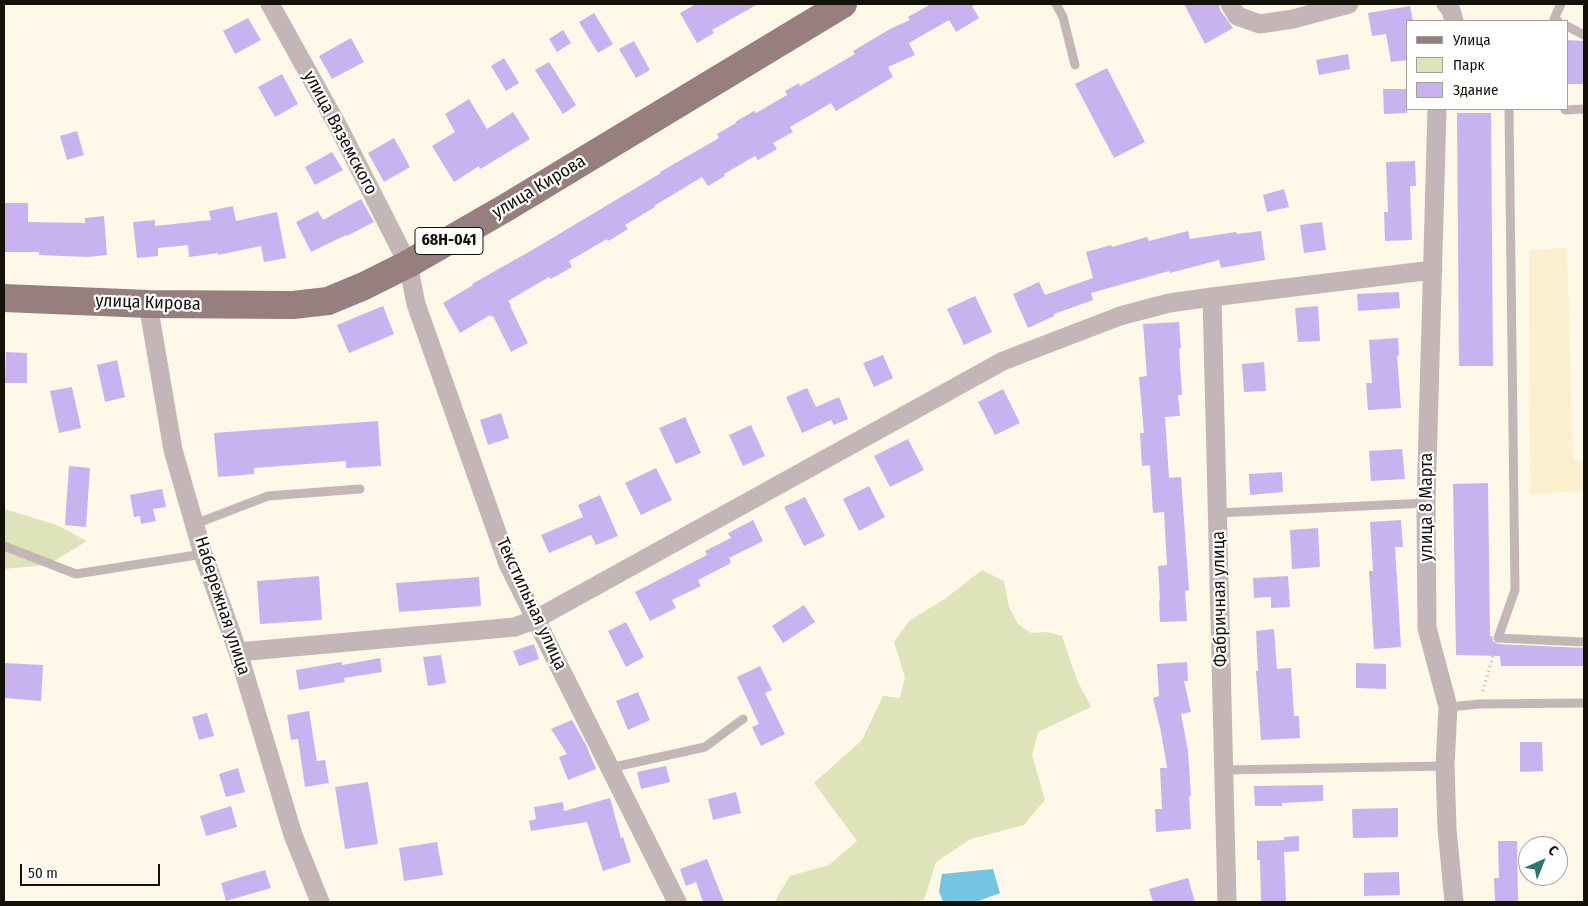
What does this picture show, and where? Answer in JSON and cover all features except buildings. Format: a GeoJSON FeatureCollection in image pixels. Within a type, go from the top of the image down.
{"type":"FeatureCollection","features":[{"type":"Feature","properties":{"kind":"main road","name":"улица Кирова"},"geometry":{"type":"LineString","coordinates":[[4,298],[148,304],[293,305],[328,301],[408,264],[507,207],[842,4]]}},
{"type":"Feature","properties":{"kind":"street","name":"улица Вяземского"},"geometry":{"type":"LineString","coordinates":[[270,4],[339,128],[408,264]]}},
{"type":"Feature","properties":{"kind":"street"},"geometry":{"type":"LineString","coordinates":[[1230,4],[1237,16],[1260,24],[1293,19],[1349,4]]}},
{"type":"Feature","properties":{"kind":"street"},"geometry":{"type":"LineString","coordinates":[[1446,4],[1451,10],[1454,20]]}},
{"type":"Feature","properties":{"kind":"street","name":"улица 8 Марта"},"geometry":{"type":"LineString","coordinates":[[1437,110],[1426,503],[1427,628],[1448,707],[1445,766],[1447,829],[1454,902]]}},
{"type":"Feature","properties":{"kind":"street","name":"Текстильная улица"},"geometry":{"type":"LineString","coordinates":[[408,264],[416,304],[508,564],[677,902]]}},
{"type":"Feature","properties":{"kind":"street"},"geometry":{"type":"LineString","coordinates":[[238,652],[515,627],[536,619],[1003,361],[1120,316],[1169,303],[1212,296],[1432,270]]}},
{"type":"Feature","properties":{"kind":"street","name":"Фабричная улица"},"geometry":{"type":"LineString","coordinates":[[1212,296],[1227,902]]}},
{"type":"Feature","properties":{"kind":"street","name":"Набережная улица"},"geometry":{"type":"LineString","coordinates":[[148,304],[173,450],[203,554],[238,652],[294,836],[320,902]]}},
{"type":"Feature","properties":{"kind":"lane"},"geometry":{"type":"LineString","coordinates":[[1056,4],[1063,17],[1075,65]]}},
{"type":"Feature","properties":{"kind":"lane"},"geometry":{"type":"LineString","coordinates":[[1556,20],[1554,19],[1562,4]]}},
{"type":"Feature","properties":{"kind":"lane"},"geometry":{"type":"LineString","coordinates":[[1568,27],[1584,35]]}},
{"type":"Feature","properties":{"kind":"lane"},"geometry":{"type":"LineString","coordinates":[[1509,110],[1515,590],[1498,638],[1584,642]]}},
{"type":"Feature","properties":{"kind":"lane"},"geometry":{"type":"LineString","coordinates":[[1565,110],[1584,110]]}},
{"type":"Feature","properties":{"kind":"lane"},"geometry":{"type":"LineString","coordinates":[[195,524],[268,496],[360,489]]}},
{"type":"Feature","properties":{"kind":"lane"},"geometry":{"type":"LineString","coordinates":[[1218,513],[1426,503]]}},
{"type":"Feature","properties":{"kind":"lane"},"geometry":{"type":"LineString","coordinates":[[4,546],[76,574],[203,554]]}},
{"type":"Feature","properties":{"kind":"lane"},"geometry":{"type":"LineString","coordinates":[[1448,707],[1480,704],[1584,702]]}},
{"type":"Feature","properties":{"kind":"lane"},"geometry":{"type":"LineString","coordinates":[[610,768],[705,747],[744,719]]}},
{"type":"Feature","properties":{"kind":"lane"},"geometry":{"type":"LineString","coordinates":[[1224,770],[1445,766]]}},
{"type":"Feature","properties":{"kind":"path"},"geometry":{"type":"LineString","coordinates":[[1480,704],[1498,638]]}},
{"type":"Feature","properties":{"kind":"shaded area"},"geometry":{"type":"Polygon","coordinates":[[[1567,248],[1573,460],[1584,461],[1584,491],[1530,494],[1529,250],[1567,248]]]}},
{"type":"Feature","properties":{"kind":"green space"},"geometry":{"type":"Polygon","coordinates":[[[4,509],[57,525],[87,541],[47,565],[4,569],[4,509]]]}},
{"type":"Feature","properties":{"kind":"green space"},"geometry":{"type":"Polygon","coordinates":[[[982,570],[1004,581],[1009,607],[1018,624],[1031,633],[1046,632],[1062,636],[1077,680],[1091,707],[1038,732],[1032,755],[1045,800],[1024,825],[971,839],[936,862],[924,900],[914,902],[777,902],[776,899],[790,876],[829,865],[857,841],[814,783],[862,740],[883,696],[900,698],[905,677],[894,642],[909,621],[946,598],[982,570]]]}},
{"type":"Feature","properties":{"kind":"water"},"geometry":{"type":"Polygon","coordinates":[[[993,869],[1000,893],[976,902],[943,902],[939,891],[942,874],[993,869]]]}}]}
